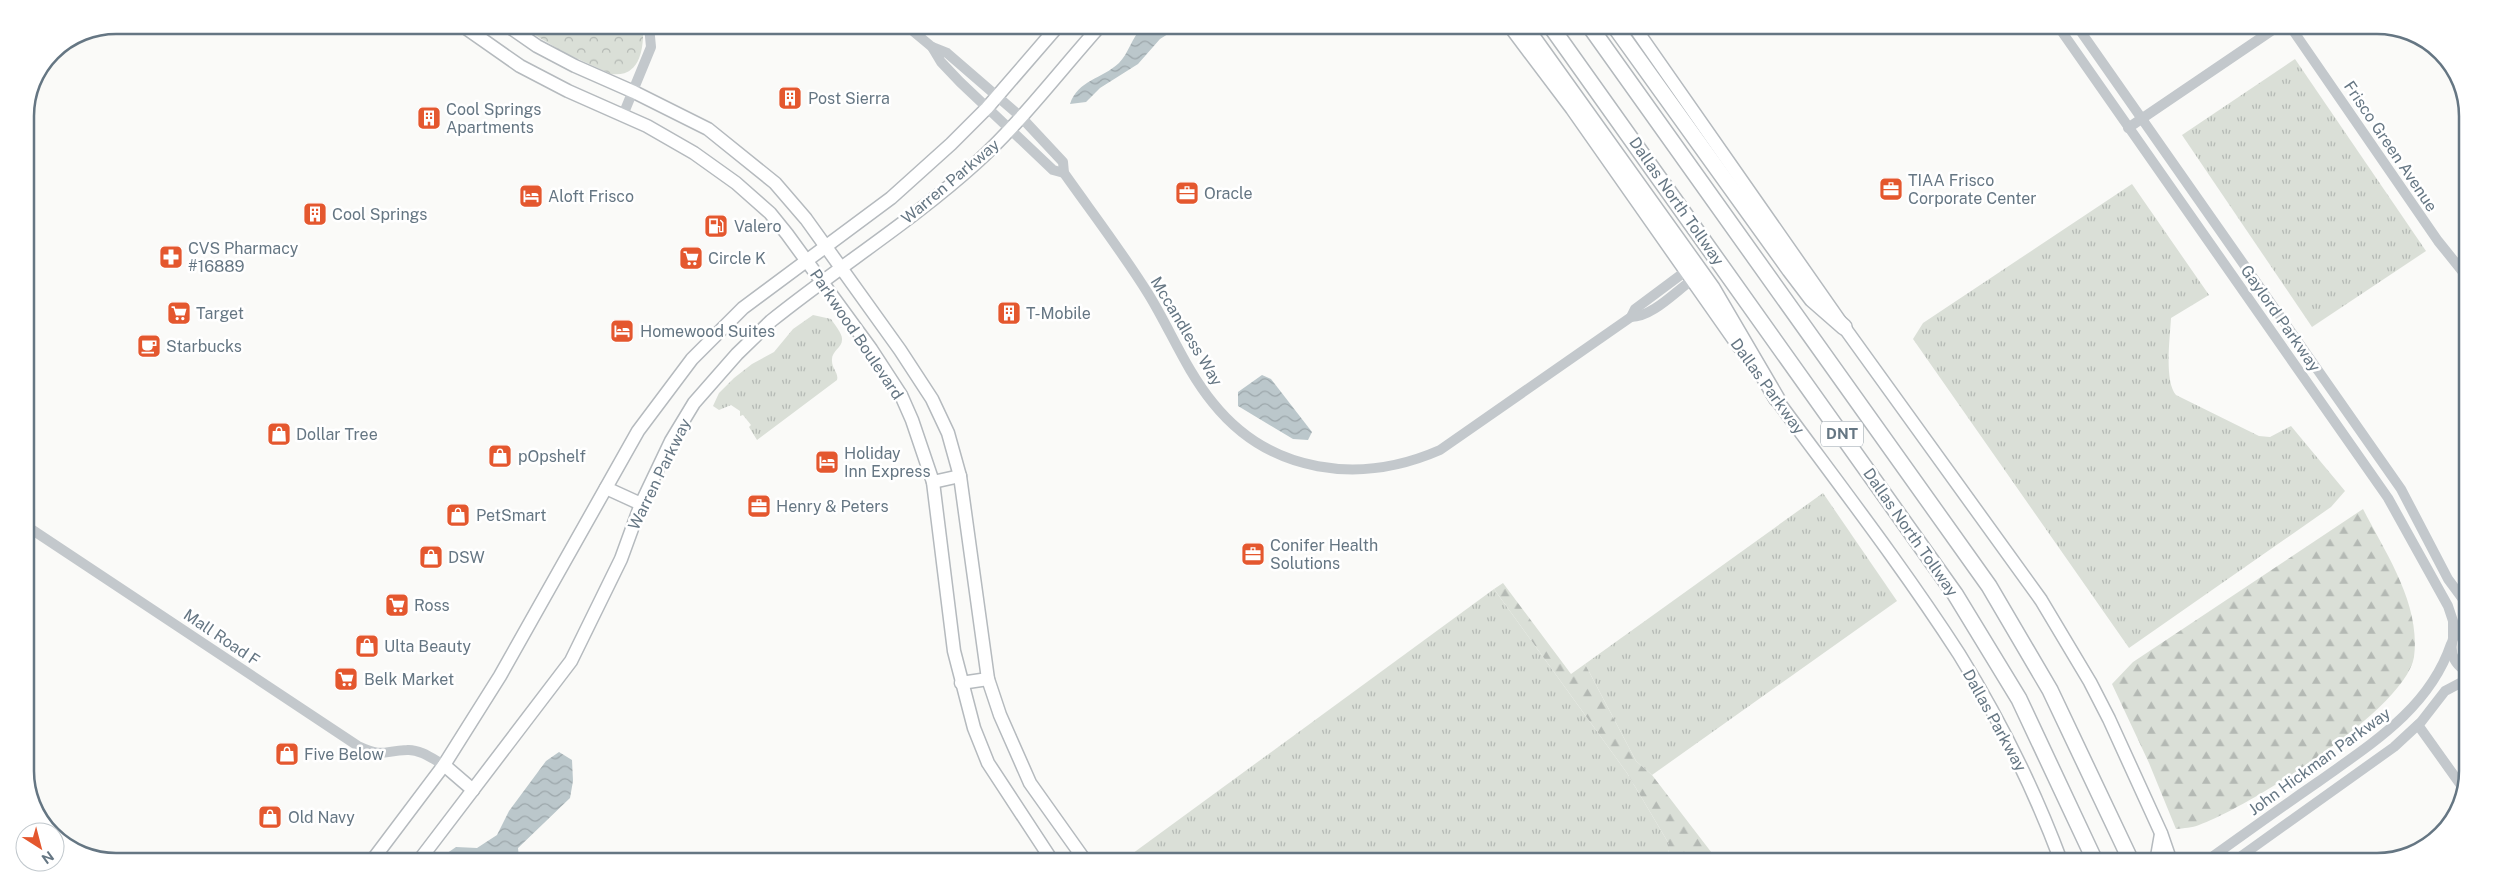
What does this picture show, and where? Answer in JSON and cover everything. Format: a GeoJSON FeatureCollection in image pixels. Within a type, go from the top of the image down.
{"type":"FeatureCollection","features":[{"type":"Feature","properties":{"kind":"highway"},"geometry":{"type":"LineString","coordinates":[[1530,34],[1712,288],[1777,399]]}},
{"type":"Feature","properties":{"kind":"highway","name":"Dallas North Tollway"},"geometry":{"type":"LineString","coordinates":[[1556,34],[1956,594],[2019,699],[2091,853]]}},
{"type":"Feature","properties":{"kind":"highway","name":"Dallas North Tollway"},"geometry":{"type":"LineString","coordinates":[[1596,34],[1989,586],[2050,690],[2127,853]]}},
{"type":"Feature","properties":{"kind":"highway"},"geometry":{"type":"LineString","coordinates":[[1620,34],[1812,299],[1844,327]]}},
{"type":"Feature","properties":{"kind":"main road","name":"Parkwood Boulevard"},"geometry":{"type":"LineString","coordinates":[[474,34],[492,48],[528,70],[623,115],[694,153],[736,182],[770,213],[822,282],[901,395],[912,420],[933,482],[949,620],[961,683],[974,728],[988,763],[1046,853]]}},
{"type":"Feature","properties":{"kind":"main road","name":"Parkwood Boulevard"},"geometry":{"type":"LineString","coordinates":[[520,34],[537,46],[575,66],[634,92],[716,135],[785,193],[826,246],[900,350],[932,399],[948,433],[960,476],[988,679],[1014,750],[1030,783],[1080,853]]}},
{"type":"Feature","properties":{"kind":"main road","name":"Warren Parkway"},"geometry":{"type":"LineString","coordinates":[[378,853],[444,765],[500,676],[638,430],[692,359],[743,308],[891,198],[987,108],[1051,34]]}},
{"type":"Feature","properties":{"kind":"main road","name":"Warren Parkway"},"geometry":{"type":"LineString","coordinates":[[425,853],[571,661],[620,558],[641,504],[671,441],[702,392],[752,338],[822,282],[955,182],[1011,129],[1093,34]]}},
{"type":"Feature","properties":{"kind":"main road","name":"Dallas Parkway"},"geometry":{"type":"LineString","coordinates":[[1516,34],[1560,92],[1962,660],[2005,734],[2030,784],[2058,853]]}},
{"type":"Feature","properties":{"kind":"main road"},"geometry":{"type":"LineString","coordinates":[[1639,34],[1844,327],[2041,600],[2090,682],[2161,833],[2168,853]]}},
{"type":"Feature","properties":{"kind":"main road"},"geometry":{"type":"LineString","coordinates":[[933,482],[960,476]]}},
{"type":"Feature","properties":{"kind":"main road"},"geometry":{"type":"LineString","coordinates":[[606,488],[641,504]]}},
{"type":"Feature","properties":{"kind":"main road"},"geometry":{"type":"LineString","coordinates":[[961,683],[988,679]]}},
{"type":"Feature","properties":{"kind":"main road"},"geometry":{"type":"LineString","coordinates":[[444,765],[472,790]]}},
{"type":"Feature","properties":{"kind":"main road"},"geometry":{"type":"LineString","coordinates":[[2158,853],[2161,833]]}},
{"type":"Feature","properties":{"kind":"street"},"geometry":{"type":"LineString","coordinates":[[623,115],[651,47],[650,34]]}},
{"type":"Feature","properties":{"kind":"street"},"geometry":{"type":"LineString","coordinates":[[916,34],[932,48]]}},
{"type":"Feature","properties":{"kind":"street","name":"Gaylord Parkway"},"geometry":{"type":"LineString","coordinates":[[2063,34],[2388,498],[2448,606],[2453,621],[2452,640],[2454,658],[2459,664]]}},
{"type":"Feature","properties":{"kind":"street","name":"Gaylord Parkway"},"geometry":{"type":"LineString","coordinates":[[2082,34],[2402,490],[2448,578],[2459,594]]}},
{"type":"Feature","properties":{"kind":"street"},"geometry":{"type":"LineString","coordinates":[[2128,128],[2268,34]]}},
{"type":"Feature","properties":{"kind":"street","name":"Frisco Green Avenue"},"geometry":{"type":"LineString","coordinates":[[2295,34],[2438,241],[2459,267]]}},
{"type":"Feature","properties":{"kind":"street","name":"Mccandless Way"},"geometry":{"type":"LineString","coordinates":[[932,48],[947,54],[1021,117],[1063,162],[1064,173],[1149,296],[1186,363],[1214,404],[1250,439],[1289,457],[1316,466],[1344,470],[1372,469],[1416,460],[1440,450],[1631,317],[1635,309],[1689,276]]}},
{"type":"Feature","properties":{"kind":"street","name":"Mccandless Way"},"geometry":{"type":"LineString","coordinates":[[932,48],[941,62],[987,108],[1053,170],[1064,173]]}},
{"type":"Feature","properties":{"kind":"street"},"geometry":{"type":"LineString","coordinates":[[2305,380],[2318,370]]}},
{"type":"Feature","properties":{"kind":"street"},"geometry":{"type":"LineString","coordinates":[[2399,519],[2412,511]]}},
{"type":"Feature","properties":{"kind":"street","name":"Mall Road F"},"geometry":{"type":"LineString","coordinates":[[34,531],[358,746],[375,754],[409,750],[423,754],[444,765]]}},
{"type":"Feature","properties":{"kind":"street","name":"John Hickman Parkway"},"geometry":{"type":"LineString","coordinates":[[2218,853],[2323,778],[2404,717],[2433,682],[2452,640],[2459,631]]}},
{"type":"Feature","properties":{"kind":"street","name":"John Hickman Parkway"},"geometry":{"type":"LineString","coordinates":[[2246,853],[2394,747],[2418,725],[2445,691],[2459,683]]}},
{"type":"Feature","properties":{"kind":"street"},"geometry":{"type":"LineString","coordinates":[[2418,725],[2459,782]]}},
{"type":"Feature","properties":{"kind":"street"},"geometry":{"type":"LineString","coordinates":[[2323,778],[2332,791]]}},
{"type":"Feature","properties":{"kind":"green space"},"geometry":{"type":"Polygon","coordinates":[[[533,34],[643,34],[641,52],[638,60],[634,67],[621,74],[611,74],[565,53],[533,34]]]}},
{"type":"Feature","properties":{"kind":"green space"},"geometry":{"type":"Polygon","coordinates":[[[2295,59],[2426,251],[2312,327],[2182,135],[2295,59]]]}},
{"type":"Feature","properties":{"kind":"green space"},"geometry":{"type":"Polygon","coordinates":[[[2132,184],[2209,295],[2171,318],[2169,370],[2172,388],[2176,395],[2259,436],[2270,437],[2291,426],[2345,491],[2331,507],[2129,648],[1913,339],[1923,323],[2132,184]]]}},
{"type":"Feature","properties":{"kind":"green space"},"geometry":{"type":"Polygon","coordinates":[[[813,315],[831,319],[841,335],[842,343],[832,358],[837,380],[757,440],[749,427],[751,425],[743,415],[740,416],[740,411],[731,405],[719,410],[713,406],[719,393],[734,378],[752,364],[774,352],[793,329],[813,315]]]}},
{"type":"Feature","properties":{"kind":"green space"},"geometry":{"type":"Polygon","coordinates":[[[1823,493],[1897,601],[1652,775],[1636,761],[1585,664],[1823,493]]]}},
{"type":"Feature","properties":{"kind":"green space"},"geometry":{"type":"Polygon","coordinates":[[[2363,509],[2400,580],[2412,618],[2415,637],[2414,657],[2404,678],[2384,703],[2355,729],[2286,778],[2222,815],[2196,826],[2176,829],[2149,763],[2112,684],[2133,662],[2363,509]]]}},
{"type":"Feature","properties":{"kind":"green space"},"geometry":{"type":"Polygon","coordinates":[[[1503,583],[1571,674],[1585,664],[1636,761],[1652,775],[1712,853],[1668,853],[1669,844],[1627,773],[1494,589],[1503,583]]]}},
{"type":"Feature","properties":{"kind":"green space"},"geometry":{"type":"Polygon","coordinates":[[[1494,589],[1627,773],[1669,844],[1668,853],[1133,853],[1494,589]]]}},
{"type":"Feature","properties":{"kind":"water"},"geometry":{"type":"Polygon","coordinates":[[[1137,34],[1168,34],[1160,39],[1138,64],[1100,88],[1086,102],[1070,104],[1079,90],[1119,63],[1137,34]]]}},
{"type":"Feature","properties":{"kind":"water"},"geometry":{"type":"Polygon","coordinates":[[[1262,375],[1271,379],[1312,432],[1308,440],[1293,439],[1238,406],[1238,392],[1262,375]]]}},
{"type":"Feature","properties":{"kind":"water"},"geometry":{"type":"Polygon","coordinates":[[[559,752],[572,760],[573,781],[570,798],[518,848],[518,853],[447,853],[456,847],[477,848],[497,835],[509,811],[546,761],[559,752]]]}},
{"type":"Feature","properties":{"kind":"place","name":"Post Sierra"},"geometry":{"type":"Point","coordinates":[790,98]}},
{"type":"Feature","properties":{"kind":"place","name":"Cool Springs Apartments"},"geometry":{"type":"Point","coordinates":[429,118]}},
{"type":"Feature","properties":{"kind":"place","name":"TIAA Frisco Corporate Center"},"geometry":{"type":"Point","coordinates":[1891,189]}},
{"type":"Feature","properties":{"kind":"place","name":"Oracle"},"geometry":{"type":"Point","coordinates":[1187,193]}},
{"type":"Feature","properties":{"kind":"place","name":"Aloft Frisco"},"geometry":{"type":"Point","coordinates":[531,196]}},
{"type":"Feature","properties":{"kind":"place","name":"Cool Springs"},"geometry":{"type":"Point","coordinates":[315,214]}},
{"type":"Feature","properties":{"kind":"place","name":"Valero"},"geometry":{"type":"Point","coordinates":[716,226]}},
{"type":"Feature","properties":{"kind":"place","name":"CVS Pharmacy #16889"},"geometry":{"type":"Point","coordinates":[171,257]}},
{"type":"Feature","properties":{"kind":"place","name":"Circle K"},"geometry":{"type":"Point","coordinates":[691,258]}},
{"type":"Feature","properties":{"kind":"place","name":"Target"},"geometry":{"type":"Point","coordinates":[179,313]}},
{"type":"Feature","properties":{"kind":"place","name":"T-Mobile"},"geometry":{"type":"Point","coordinates":[1009,313]}},
{"type":"Feature","properties":{"kind":"place","name":"Homewood Suites"},"geometry":{"type":"Point","coordinates":[622,331]}},
{"type":"Feature","properties":{"kind":"place","name":"Starbucks"},"geometry":{"type":"Point","coordinates":[149,346]}},
{"type":"Feature","properties":{"kind":"place","name":"Dollar Tree"},"geometry":{"type":"Point","coordinates":[279,434]}},
{"type":"Feature","properties":{"kind":"place","name":"pOpshelf"},"geometry":{"type":"Point","coordinates":[500,456]}},
{"type":"Feature","properties":{"kind":"place","name":"Holiday Inn Express"},"geometry":{"type":"Point","coordinates":[827,462]}},
{"type":"Feature","properties":{"kind":"place","name":"Henry & Peters"},"geometry":{"type":"Point","coordinates":[759,506]}},
{"type":"Feature","properties":{"kind":"place","name":"PetSmart"},"geometry":{"type":"Point","coordinates":[458,515]}},
{"type":"Feature","properties":{"kind":"place","name":"Conifer Health Solutions"},"geometry":{"type":"Point","coordinates":[1253,554]}},
{"type":"Feature","properties":{"kind":"place","name":"DSW"},"geometry":{"type":"Point","coordinates":[431,557]}},
{"type":"Feature","properties":{"kind":"place","name":"Ross"},"geometry":{"type":"Point","coordinates":[397,605]}},
{"type":"Feature","properties":{"kind":"place","name":"Ulta Beauty"},"geometry":{"type":"Point","coordinates":[367,646]}},
{"type":"Feature","properties":{"kind":"place","name":"Belk Market"},"geometry":{"type":"Point","coordinates":[346,679]}},
{"type":"Feature","properties":{"kind":"place","name":"Five Below"},"geometry":{"type":"Point","coordinates":[287,754]}},
{"type":"Feature","properties":{"kind":"place","name":"Old Navy"},"geometry":{"type":"Point","coordinates":[270,817]}}]}
